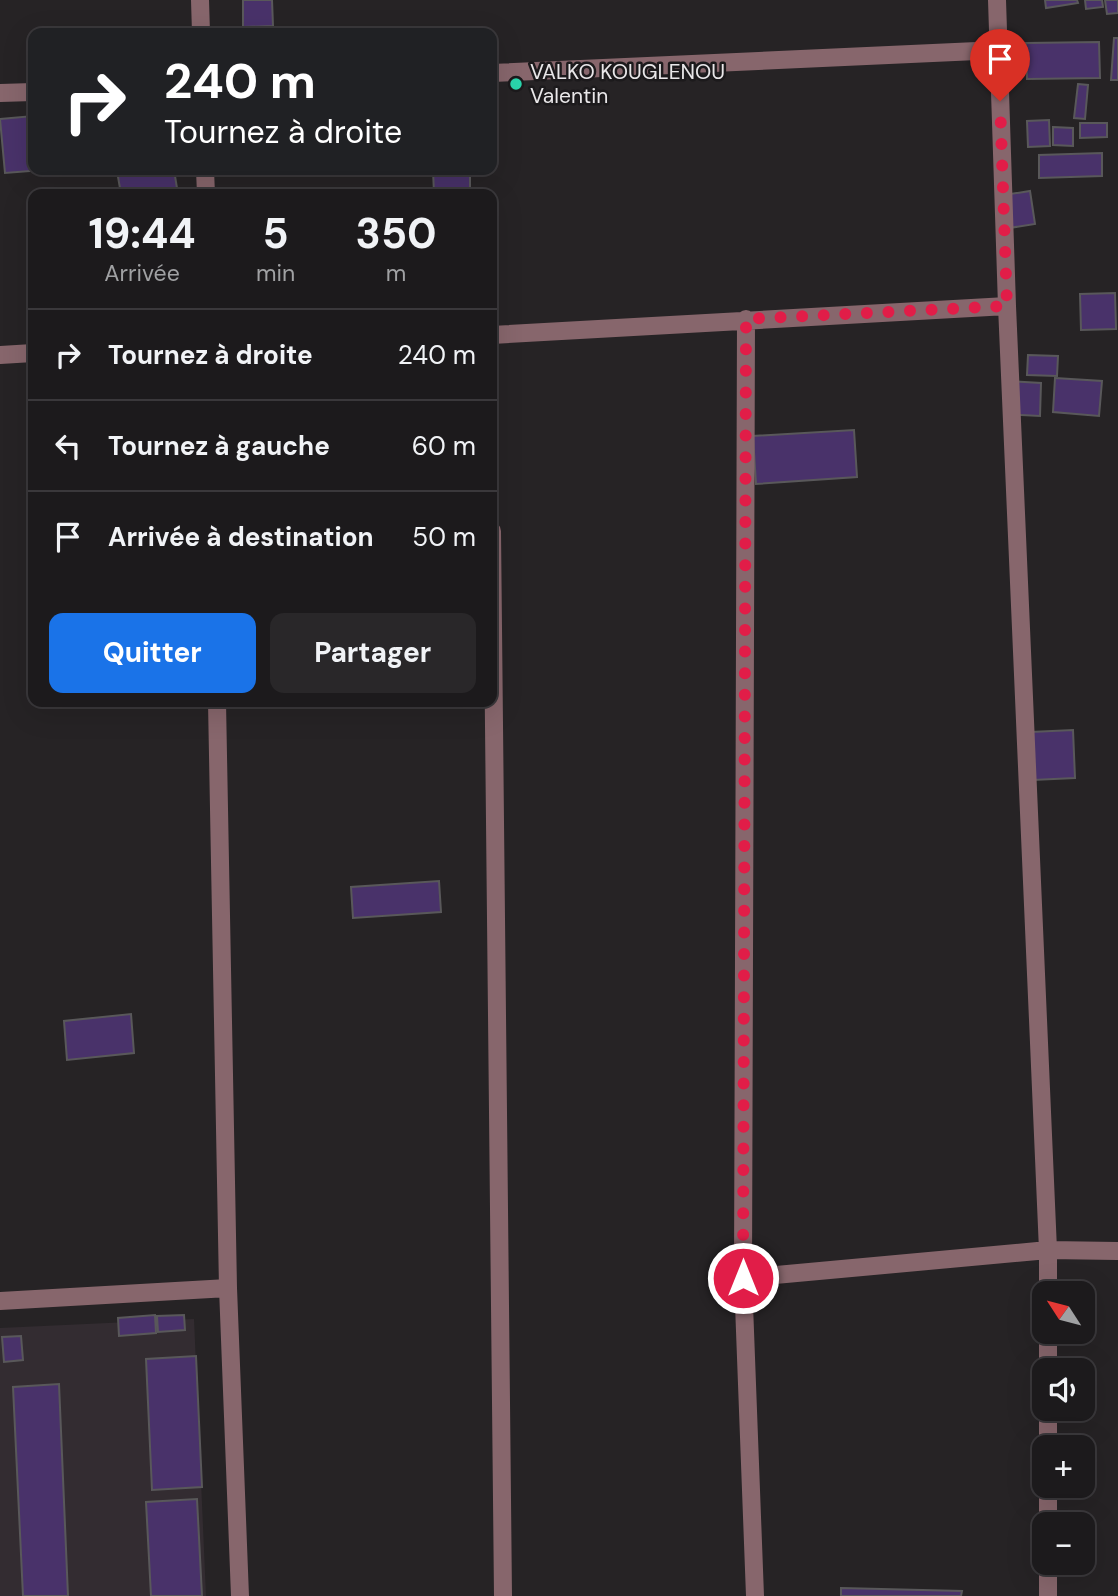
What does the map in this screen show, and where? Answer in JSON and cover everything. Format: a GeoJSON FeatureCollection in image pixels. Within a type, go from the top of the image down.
{"type":"FeatureCollection","features":[{"type":"Feature","properties":{"kind":"street"},"geometry":{"type":"LineString","coordinates":[[200,0],[201,28]]}},
{"type":"Feature","properties":{"kind":"street"},"geometry":{"type":"LineString","coordinates":[[997,0],[1007,306],[1048,1281]]}},
{"type":"Feature","properties":{"kind":"street"},"geometry":{"type":"LineString","coordinates":[[497,73],[999,50]]}},
{"type":"Feature","properties":{"kind":"street"},"geometry":{"type":"LineString","coordinates":[[0,93],[28,92]]}},
{"type":"Feature","properties":{"kind":"street"},"geometry":{"type":"LineString","coordinates":[[497,335],[1007,306]]}},
{"type":"Feature","properties":{"kind":"street"},"geometry":{"type":"LineString","coordinates":[[746,319],[743,1278],[755,1596]]}},
{"type":"Feature","properties":{"kind":"street"},"geometry":{"type":"LineString","coordinates":[[0,355],[28,353]]}},
{"type":"Feature","properties":{"kind":"street"},"geometry":{"type":"LineString","coordinates":[[217,707],[228,1289],[240,1596]]}},
{"type":"Feature","properties":{"kind":"street"},"geometry":{"type":"LineString","coordinates":[[494,707],[503,1596]]}},
{"type":"Feature","properties":{"kind":"street"},"geometry":{"type":"LineString","coordinates":[[743,1278],[1048,1250],[1118,1251]]}},
{"type":"Feature","properties":{"kind":"street"},"geometry":{"type":"LineString","coordinates":[[0,1301],[228,1289]]}},
{"type":"Feature","properties":{"kind":"street"},"geometry":{"type":"LineString","coordinates":[[1048,1575],[1048,1596]]}},
{"type":"Feature","properties":{"kind":"shaded area"},"geometry":{"type":"Polygon","coordinates":[[[194,1319],[206,1596],[0,1596],[0,1328],[194,1319]]]}},
{"type":"Feature","properties":{"kind":"building"},"geometry":{"type":"Polygon","coordinates":[[[243,0],[272,0],[273,26],[243,27],[243,0]]]}},
{"type":"Feature","properties":{"kind":"building"},"geometry":{"type":"Polygon","coordinates":[[[1045,0],[1077,0],[1078,3],[1046,8],[1045,0]]]}},
{"type":"Feature","properties":{"kind":"building"},"geometry":{"type":"Polygon","coordinates":[[[1085,0],[1102,0],[1103,7],[1086,9],[1085,0]]]}},
{"type":"Feature","properties":{"kind":"building"},"geometry":{"type":"Polygon","coordinates":[[[1105,0],[1118,0],[1118,13],[1107,14],[1105,0]]]}},
{"type":"Feature","properties":{"kind":"building"},"geometry":{"type":"Polygon","coordinates":[[[1114,38],[1118,38],[1118,80],[1111,80],[1114,38]]]}},
{"type":"Feature","properties":{"kind":"building"},"geometry":{"type":"Polygon","coordinates":[[[1099,42],[1100,78],[1027,79],[1026,43],[1099,42]]]}},
{"type":"Feature","properties":{"kind":"building"},"geometry":{"type":"Polygon","coordinates":[[[1078,84],[1088,85],[1085,119],[1074,118],[1078,84]]]}},
{"type":"Feature","properties":{"kind":"building"},"geometry":{"type":"Polygon","coordinates":[[[28,116],[28,171],[5,173],[0,119],[28,116]]]}},
{"type":"Feature","properties":{"kind":"building"},"geometry":{"type":"Polygon","coordinates":[[[1049,120],[1050,146],[1028,147],[1027,121],[1049,120]]]}},
{"type":"Feature","properties":{"kind":"building"},"geometry":{"type":"Polygon","coordinates":[[[1080,123],[1107,123],[1107,137],[1080,138],[1080,123]]]}},
{"type":"Feature","properties":{"kind":"building"},"geometry":{"type":"Polygon","coordinates":[[[1053,127],[1073,128],[1073,146],[1053,145],[1053,127]]]}},
{"type":"Feature","properties":{"kind":"building"},"geometry":{"type":"Polygon","coordinates":[[[1102,153],[1102,176],[1039,178],[1039,155],[1102,153]]]}},
{"type":"Feature","properties":{"kind":"building"},"geometry":{"type":"Polygon","coordinates":[[[118,175],[175,175],[177,189],[120,189],[118,175]]]}},
{"type":"Feature","properties":{"kind":"building"},"geometry":{"type":"Polygon","coordinates":[[[433,175],[470,175],[470,189],[434,189],[433,175]]]}},
{"type":"Feature","properties":{"kind":"building"},"geometry":{"type":"Polygon","coordinates":[[[1030,191],[1035,224],[1009,228],[1004,195],[1030,191]]]}},
{"type":"Feature","properties":{"kind":"building"},"geometry":{"type":"Polygon","coordinates":[[[1115,293],[1116,329],[1081,330],[1080,294],[1115,293]]]}},
{"type":"Feature","properties":{"kind":"building"},"geometry":{"type":"Polygon","coordinates":[[[1028,355],[1058,356],[1057,376],[1027,375],[1028,355]]]}},
{"type":"Feature","properties":{"kind":"building"},"geometry":{"type":"Polygon","coordinates":[[[1055,378],[1102,381],[1099,416],[1053,412],[1055,378]]]}},
{"type":"Feature","properties":{"kind":"building"},"geometry":{"type":"Polygon","coordinates":[[[1005,381],[1041,383],[1040,416],[1004,414],[1005,381]]]}},
{"type":"Feature","properties":{"kind":"building"},"geometry":{"type":"Polygon","coordinates":[[[854,430],[857,477],[756,484],[753,436],[854,430]]]}},
{"type":"Feature","properties":{"kind":"building"},"geometry":{"type":"Polygon","coordinates":[[[1073,730],[1075,778],[1033,780],[1031,732],[1073,730]]]}},
{"type":"Feature","properties":{"kind":"building"},"geometry":{"type":"Polygon","coordinates":[[[439,881],[441,912],[353,918],[351,887],[439,881]]]}},
{"type":"Feature","properties":{"kind":"building"},"geometry":{"type":"Polygon","coordinates":[[[131,1014],[134,1053],[67,1060],[64,1021],[131,1014]]]}},
{"type":"Feature","properties":{"kind":"building"},"geometry":{"type":"Polygon","coordinates":[[[155,1315],[156,1333],[119,1336],[118,1318],[155,1315]]]}},
{"type":"Feature","properties":{"kind":"building"},"geometry":{"type":"Polygon","coordinates":[[[184,1315],[185,1330],[158,1332],[157,1316],[184,1315]]]}},
{"type":"Feature","properties":{"kind":"building"},"geometry":{"type":"Polygon","coordinates":[[[21,1336],[23,1360],[4,1362],[2,1337],[21,1336]]]}},
{"type":"Feature","properties":{"kind":"building"},"geometry":{"type":"Polygon","coordinates":[[[196,1356],[202,1487],[152,1490],[146,1359],[196,1356]]]}},
{"type":"Feature","properties":{"kind":"building"},"geometry":{"type":"Polygon","coordinates":[[[59,1384],[68,1596],[23,1596],[13,1387],[59,1384]]]}},
{"type":"Feature","properties":{"kind":"building"},"geometry":{"type":"Polygon","coordinates":[[[197,1499],[202,1596],[151,1596],[146,1502],[197,1499]]]}},
{"type":"Feature","properties":{"kind":"building"},"geometry":{"type":"Polygon","coordinates":[[[841,1588],[962,1591],[961,1596],[841,1596],[841,1588]]]}},
{"type":"Feature","properties":{"kind":"place","name":"VALKO KOUGLENOU Valentin"},"geometry":{"type":"Point","coordinates":[516,84]}},
{"type":"Feature","properties":{"kind":"route"},"geometry":{"type":"LineString","coordinates":[[743,1278],[746,319],[1007,306],[1000,101]]}}]}
